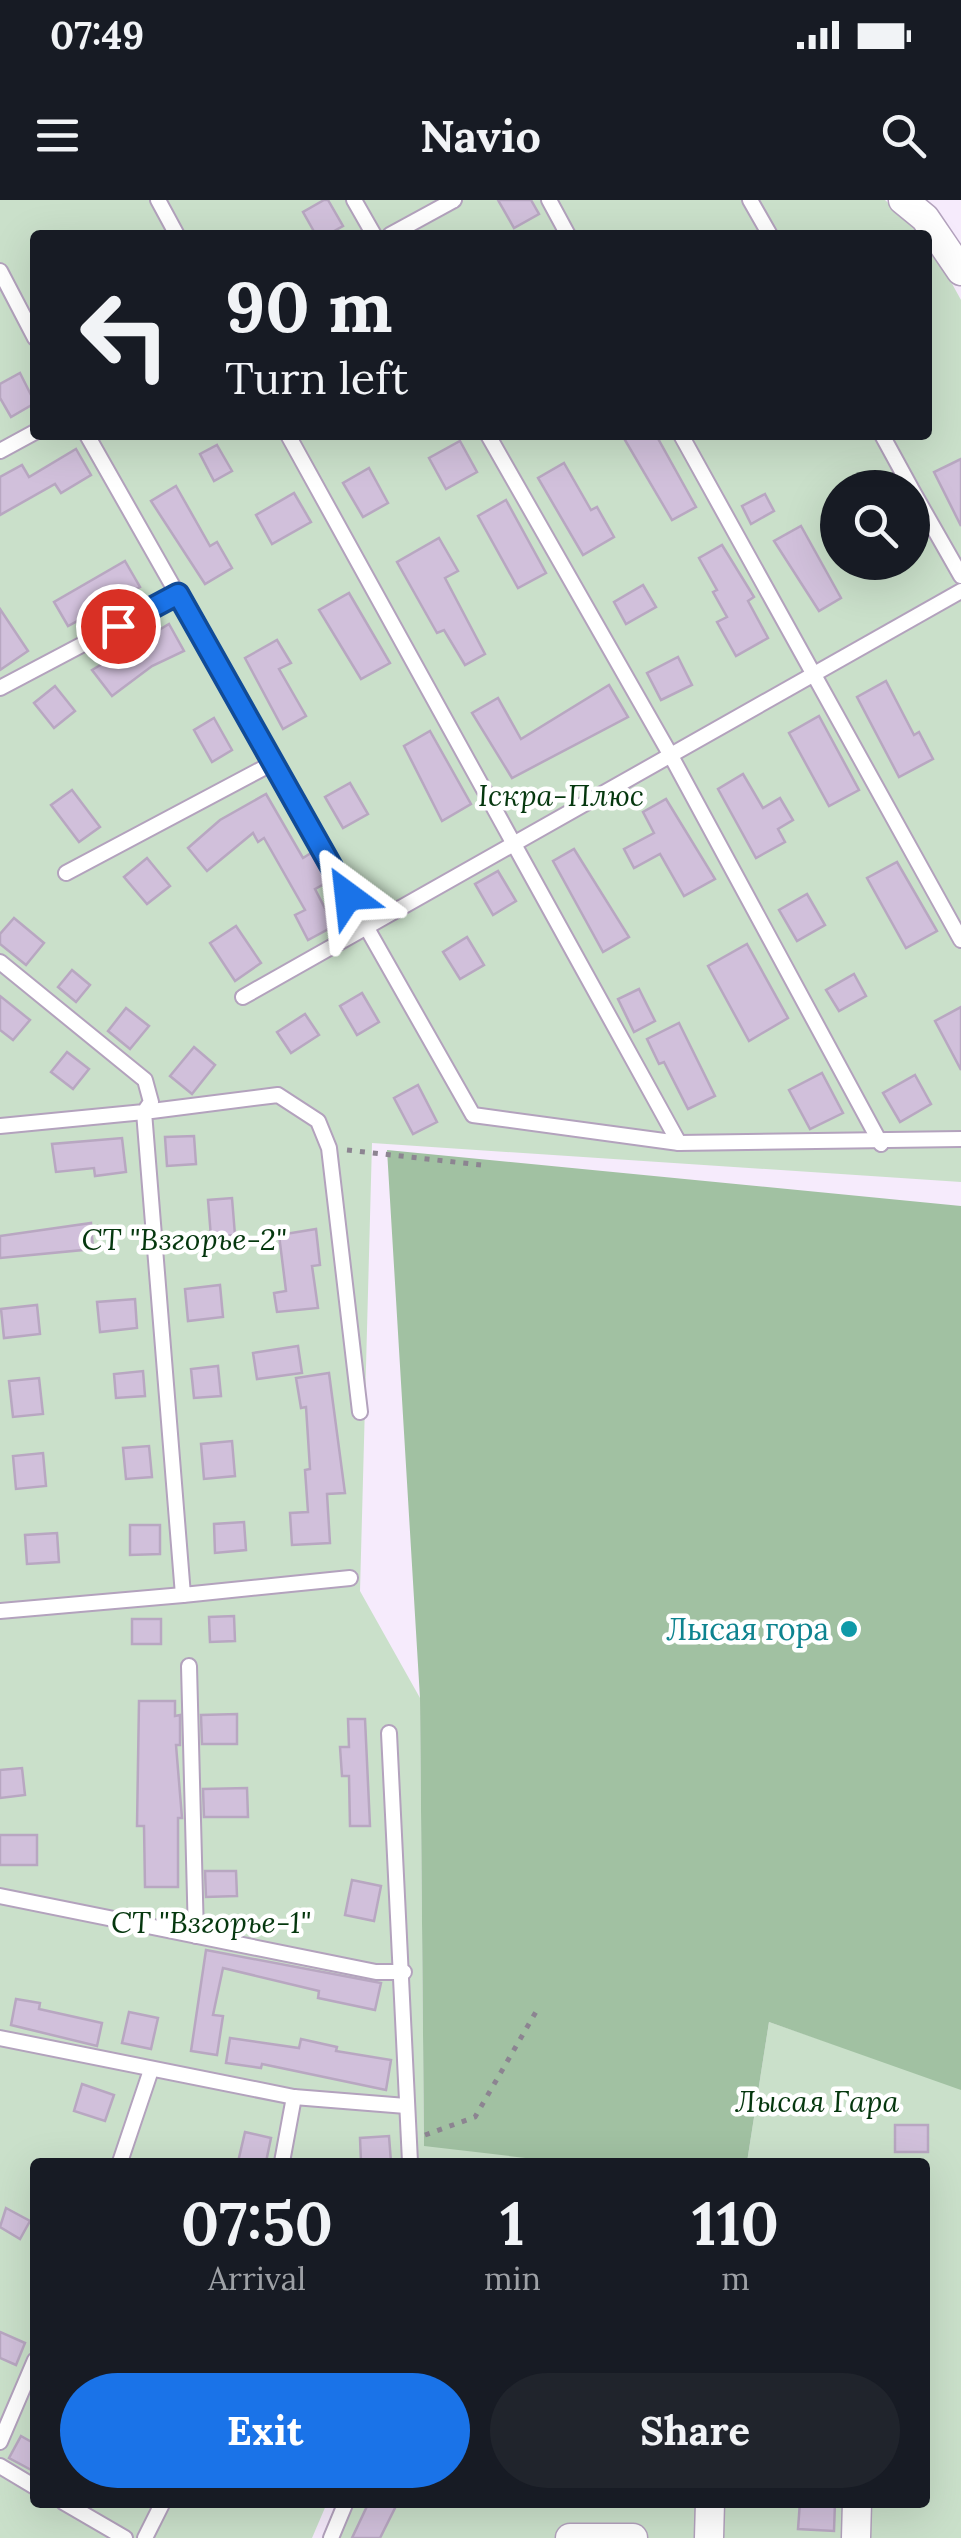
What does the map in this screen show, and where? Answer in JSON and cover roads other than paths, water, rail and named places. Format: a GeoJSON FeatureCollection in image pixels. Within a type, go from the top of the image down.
{"type":"FeatureCollection","features":[{"type":"Feature","properties":{"kind":"street"},"geometry":{"type":"LineString","coordinates":[[903,200],[925,218],[961,270]]}},
{"type":"Feature","properties":{"kind":"street"},"geometry":{"type":"LineString","coordinates":[[710,2508],[710,2538]]}},
{"type":"Feature","properties":{"kind":"street"},"geometry":{"type":"LineString","coordinates":[[856,2538],[858,2508]]}},
{"type":"Feature","properties":{"kind":"street"},"geometry":{"type":"LineString","coordinates":[[571,2536],[633,2538]]}},
{"type":"Feature","properties":{"kind":"lane"},"geometry":{"type":"LineString","coordinates":[[158,200],[174,230]]}},
{"type":"Feature","properties":{"kind":"lane"},"geometry":{"type":"LineString","coordinates":[[354,200],[371,230]]}},
{"type":"Feature","properties":{"kind":"lane"},"geometry":{"type":"LineString","coordinates":[[399,230],[454,200]]}},
{"type":"Feature","properties":{"kind":"lane"},"geometry":{"type":"LineString","coordinates":[[549,200],[565,230]]}},
{"type":"Feature","properties":{"kind":"lane"},"geometry":{"type":"LineString","coordinates":[[750,200],[767,230]]}},
{"type":"Feature","properties":{"kind":"lane"},"geometry":{"type":"LineString","coordinates":[[0,271],[30,328]]}},
{"type":"Feature","properties":{"kind":"lane"},"geometry":{"type":"LineString","coordinates":[[0,451],[30,435]]}},
{"type":"Feature","properties":{"kind":"lane"},"geometry":{"type":"LineString","coordinates":[[90,440],[473,1115],[680,1143],[882,1144],[961,1139]]}},
{"type":"Feature","properties":{"kind":"lane"},"geometry":{"type":"LineString","coordinates":[[291,440],[680,1143]]}},
{"type":"Feature","properties":{"kind":"lane"},"geometry":{"type":"LineString","coordinates":[[491,440],[670,754],[882,1144]]}},
{"type":"Feature","properties":{"kind":"lane"},"geometry":{"type":"LineString","coordinates":[[684,440],[961,940]]}},
{"type":"Feature","properties":{"kind":"lane"},"geometry":{"type":"LineString","coordinates":[[885,440],[901,470]]}},
{"type":"Feature","properties":{"kind":"lane"},"geometry":{"type":"LineString","coordinates":[[930,521],[961,576]]}},
{"type":"Feature","properties":{"kind":"lane"},"geometry":{"type":"LineString","coordinates":[[243,997],[961,591]]}},
{"type":"Feature","properties":{"kind":"lane"},"geometry":{"type":"LineString","coordinates":[[0,688],[178,594]]}},
{"type":"Feature","properties":{"kind":"lane"},"geometry":{"type":"LineString","coordinates":[[66,872],[274,764]]}},
{"type":"Feature","properties":{"kind":"lane"},"geometry":{"type":"LineString","coordinates":[[0,962],[144,1080],[151,1102],[144,1112],[183,1594]]}},
{"type":"Feature","properties":{"kind":"lane"},"geometry":{"type":"LineString","coordinates":[[0,1126],[278,1095],[318,1121],[329,1148],[360,1412]]}},
{"type":"Feature","properties":{"kind":"lane"},"geometry":{"type":"LineString","coordinates":[[0,1611],[350,1578]]}},
{"type":"Feature","properties":{"kind":"lane"},"geometry":{"type":"LineString","coordinates":[[189,1666],[196,1936]]}},
{"type":"Feature","properties":{"kind":"lane"},"geometry":{"type":"LineString","coordinates":[[390,1733],[410,2158]]}},
{"type":"Feature","properties":{"kind":"lane"},"geometry":{"type":"LineString","coordinates":[[0,1896],[376,1972],[404,1972]]}},
{"type":"Feature","properties":{"kind":"lane"},"geometry":{"type":"LineString","coordinates":[[0,2038],[294,2097],[406,2106]]}},
{"type":"Feature","properties":{"kind":"lane"},"geometry":{"type":"LineString","coordinates":[[121,2158],[152,2070]]}},
{"type":"Feature","properties":{"kind":"lane"},"geometry":{"type":"LineString","coordinates":[[283,2158],[294,2097]]}},
{"type":"Feature","properties":{"kind":"lane"},"geometry":{"type":"LineString","coordinates":[[0,2442],[30,2372]]}},
{"type":"Feature","properties":{"kind":"lane"},"geometry":{"type":"LineString","coordinates":[[0,2466],[30,2483]]}},
{"type":"Feature","properties":{"kind":"lane"},"geometry":{"type":"LineString","coordinates":[[72,2508],[121,2537]]}},
{"type":"Feature","properties":{"kind":"lane"},"geometry":{"type":"LineString","coordinates":[[146,2538],[160,2508]]}},
{"type":"Feature","properties":{"kind":"lane"},"geometry":{"type":"LineString","coordinates":[[330,2538],[343,2508]]}},
{"type":"Feature","properties":{"kind":"place","name":"Лысая гора"},"geometry":{"type":"Point","coordinates":[849,1629]}},
{"type":"Feature","properties":{"kind":"park label","name":"Іскра-Плюс"},"geometry":{"type":"Point","coordinates":[561,795]}},
{"type":"Feature","properties":{"kind":"park label","name":"СТ \"Взгорье-2\""},"geometry":{"type":"Point","coordinates":[184,1239]}},
{"type":"Feature","properties":{"kind":"park label","name":"СТ \"Взгорье-1\""},"geometry":{"type":"Point","coordinates":[211,1922]}},
{"type":"Feature","properties":{"kind":"park label","name":"Лысая Гара"},"geometry":{"type":"Point","coordinates":[817,2101]}}]}
